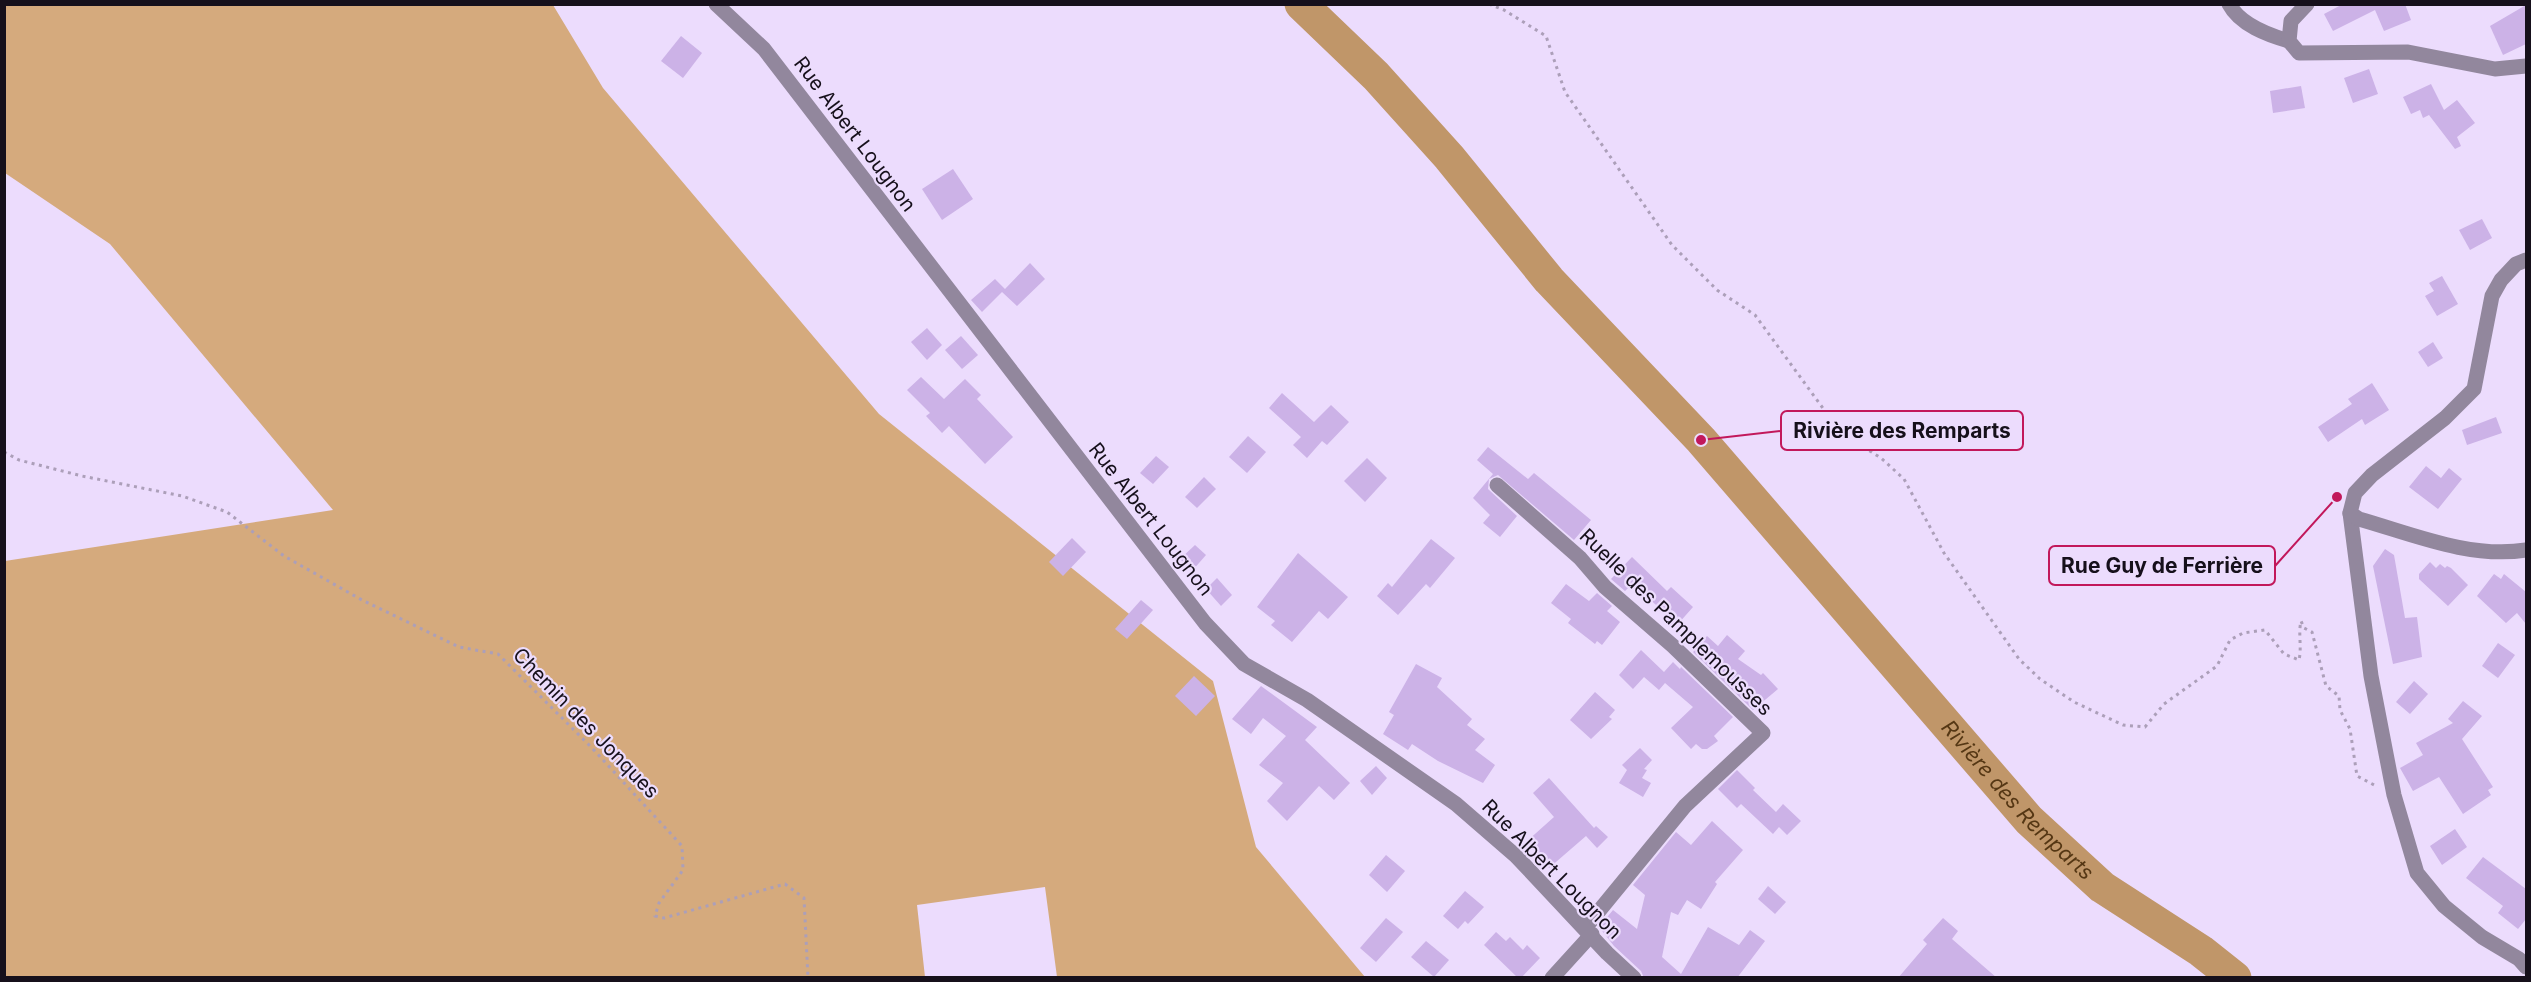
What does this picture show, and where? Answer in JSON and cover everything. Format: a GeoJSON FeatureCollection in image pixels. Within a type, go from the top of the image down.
{"type":"FeatureCollection","features":[{"type":"Feature","properties":{"kind":"street","name":"Rue Albert Lougnon"},"geometry":{"type":"LineString","coordinates":[[716,4],[764,49],[1205,623],[1244,664],[1307,700],[1456,804],[1516,856],[1589,931],[1607,953],[1634,978]]}},
{"type":"Feature","properties":{"kind":"street"},"geometry":{"type":"LineString","coordinates":[[2229,4],[2234,14],[2261,32],[2289,41],[2299,53],[2408,52],[2495,69],[2526,66]]}},
{"type":"Feature","properties":{"kind":"street"},"geometry":{"type":"LineString","coordinates":[[2289,41],[2291,21],[2307,4]]}},
{"type":"Feature","properties":{"kind":"street"},"geometry":{"type":"LineString","coordinates":[[2526,260],[2516,264],[2501,280],[2492,297],[2474,389],[2445,418],[2372,475],[2355,493],[2350,513],[2371,676],[2394,795],[2417,873],[2444,906],[2482,937],[2519,959],[2526,967]]}},
{"type":"Feature","properties":{"kind":"street","name":"Ruelle des Pamplemousses"},"geometry":{"type":"LineString","coordinates":[[1497,485],[1580,558],[1605,587],[1673,646],[1762,733],[1685,806],[1589,931]]}},
{"type":"Feature","properties":{"kind":"street"},"geometry":{"type":"LineString","coordinates":[[2350,513],[2359,519],[2464,548],[2509,553],[2526,550]]}},
{"type":"Feature","properties":{"kind":"street"},"geometry":{"type":"LineString","coordinates":[[1552,978],[1589,931]]}},
{"type":"Feature","properties":{"kind":"path"},"geometry":{"type":"LineString","coordinates":[[1489,4],[1504,10],[1546,36],[1565,92],[1672,244],[1717,290],[1755,315],[1841,433],[1881,459],[1904,479],[1944,553],[2019,659],[2040,679],[2074,702],[2123,726],[2145,727],[2164,704],[2217,666],[2230,640],[2243,633],[2265,630],[2284,654],[2299,660],[2301,621],[2304,628],[2312,632],[2326,686],[2339,696],[2340,710],[2350,729],[2357,776],[2394,795]]}},
{"type":"Feature","properties":{"kind":"path","name":"Chemin des Jonques"},"geometry":{"type":"LineString","coordinates":[[4,452],[19,460],[182,496],[227,512],[284,556],[362,600],[459,647],[498,654],[592,748],[682,846],[683,870],[659,903],[655,916],[664,918],[785,884],[804,898],[808,978]]}},
{"type":"Feature","properties":{"kind":"shaded area"},"geometry":{"type":"Polygon","coordinates":[[[5,4],[553,5],[603,88],[879,414],[1213,681],[1256,847],[1365,977],[1057,977],[1045,887],[917,905],[925,977],[5,978],[5,561],[333,510],[110,244],[5,173],[5,4]]]}},
{"type":"Feature","properties":{"kind":"building"},"geometry":{"type":"Polygon","coordinates":[[[2343,4],[2405,4],[2411,20],[2384,31],[2375,10],[2333,31],[2324,14],[2343,4]]]}},
{"type":"Feature","properties":{"kind":"building"},"geometry":{"type":"Polygon","coordinates":[[[2526,5],[2526,44],[2503,55],[2490,26],[2526,5]]]}},
{"type":"Feature","properties":{"kind":"building"},"geometry":{"type":"Polygon","coordinates":[[[681,36],[702,53],[683,78],[661,61],[681,36]]]}},
{"type":"Feature","properties":{"kind":"building"},"geometry":{"type":"Polygon","coordinates":[[[2369,69],[2378,94],[2353,103],[2344,78],[2369,69]]]}},
{"type":"Feature","properties":{"kind":"building"},"geometry":{"type":"Polygon","coordinates":[[[2431,84],[2444,110],[2457,100],[2475,123],[2457,137],[2461,146],[2455,149],[2429,115],[2423,118],[2420,110],[2411,114],[2403,97],[2431,84]]]}},
{"type":"Feature","properties":{"kind":"building"},"geometry":{"type":"Polygon","coordinates":[[[2301,86],[2305,108],[2273,113],[2270,91],[2301,86]]]}},
{"type":"Feature","properties":{"kind":"building"},"geometry":{"type":"Polygon","coordinates":[[[953,169],[973,199],[942,220],[922,189],[953,169]]]}},
{"type":"Feature","properties":{"kind":"building"},"geometry":{"type":"Polygon","coordinates":[[[2482,219],[2492,238],[2470,250],[2459,230],[2482,219]]]}},
{"type":"Feature","properties":{"kind":"building"},"geometry":{"type":"Polygon","coordinates":[[[1030,263],[1045,279],[1017,306],[1002,292],[982,312],[971,300],[995,279],[1005,289],[1030,263]]]}},
{"type":"Feature","properties":{"kind":"building"},"geometry":{"type":"Polygon","coordinates":[[[2442,276],[2458,304],[2437,316],[2425,296],[2434,291],[2429,283],[2442,276]]]}},
{"type":"Feature","properties":{"kind":"building"},"geometry":{"type":"Polygon","coordinates":[[[927,328],[942,345],[927,360],[911,342],[927,328]]]}},
{"type":"Feature","properties":{"kind":"building"},"geometry":{"type":"Polygon","coordinates":[[[961,336],[978,355],[962,369],[945,350],[961,336]]]}},
{"type":"Feature","properties":{"kind":"building"},"geometry":{"type":"Polygon","coordinates":[[[2433,342],[2443,358],[2428,367],[2418,352],[2433,342]]]}},
{"type":"Feature","properties":{"kind":"building"},"geometry":{"type":"Polygon","coordinates":[[[921,377],[944,399],[965,379],[981,395],[977,399],[1013,437],[985,464],[949,426],[942,433],[926,416],[930,413],[907,390],[921,377]]]}},
{"type":"Feature","properties":{"kind":"building"},"geometry":{"type":"Polygon","coordinates":[[[2372,383],[2389,410],[2365,425],[2362,419],[2328,442],[2318,427],[2352,404],[2348,399],[2372,383]]]}},
{"type":"Feature","properties":{"kind":"building"},"geometry":{"type":"Polygon","coordinates":[[[1282,393],[1314,422],[1331,405],[1349,422],[1327,445],[1322,441],[1307,458],[1293,445],[1301,437],[1269,408],[1282,393]]]}},
{"type":"Feature","properties":{"kind":"building"},"geometry":{"type":"Polygon","coordinates":[[[2496,417],[2502,433],[2467,445],[2462,430],[2496,417]]]}},
{"type":"Feature","properties":{"kind":"building"},"geometry":{"type":"Polygon","coordinates":[[[1248,436],[1266,452],[1247,473],[1229,457],[1248,436]]]}},
{"type":"Feature","properties":{"kind":"building"},"geometry":{"type":"Polygon","coordinates":[[[1488,447],[1528,479],[1534,473],[1591,520],[1574,540],[1498,475],[1489,479],[1488,489],[1517,516],[1500,537],[1483,523],[1490,515],[1473,498],[1493,474],[1477,460],[1488,447]]]}},
{"type":"Feature","properties":{"kind":"building"},"geometry":{"type":"Polygon","coordinates":[[[1156,456],[1169,467],[1153,484],[1140,473],[1156,456]]]}},
{"type":"Feature","properties":{"kind":"building"},"geometry":{"type":"Polygon","coordinates":[[[1367,458],[1387,478],[1365,502],[1344,481],[1367,458]]]}},
{"type":"Feature","properties":{"kind":"building"},"geometry":{"type":"Polygon","coordinates":[[[2426,466],[2441,478],[2449,468],[2462,479],[2438,509],[2409,487],[2426,466]]]}},
{"type":"Feature","properties":{"kind":"building"},"geometry":{"type":"Polygon","coordinates":[[[1204,477],[1216,489],[1197,508],[1185,497],[1204,477]]]}},
{"type":"Feature","properties":{"kind":"building"},"geometry":{"type":"Polygon","coordinates":[[[1072,538],[1086,552],[1063,576],[1049,562],[1072,538]]]}},
{"type":"Feature","properties":{"kind":"building"},"geometry":{"type":"Polygon","coordinates":[[[1431,539],[1455,558],[1430,588],[1426,584],[1398,615],[1377,596],[1388,583],[1392,587],[1431,539]]]}},
{"type":"Feature","properties":{"kind":"building"},"geometry":{"type":"Polygon","coordinates":[[[1195,545],[1206,555],[1192,571],[1180,559],[1195,545]]]}},
{"type":"Feature","properties":{"kind":"building"},"geometry":{"type":"Polygon","coordinates":[[[2385,549],[2394,555],[2405,618],[2417,617],[2422,657],[2393,664],[2373,566],[2385,549]]]}},
{"type":"Feature","properties":{"kind":"building"},"geometry":{"type":"Polygon","coordinates":[[[1298,553],[1348,597],[1328,619],[1319,611],[1292,642],[1271,625],[1275,621],[1257,607],[1298,553]]]}},
{"type":"Feature","properties":{"kind":"building"},"geometry":{"type":"Polygon","coordinates":[[[1632,557],[1667,591],[1671,587],[1693,607],[1678,624],[1632,584],[1625,591],[1611,579],[1632,557]]]}},
{"type":"Feature","properties":{"kind":"building"},"geometry":{"type":"Polygon","coordinates":[[[2430,562],[2436,568],[2440,564],[2445,568],[2447,566],[2451,568],[2468,585],[2448,606],[2419,579],[2419,574],[2430,562]]]}},
{"type":"Feature","properties":{"kind":"building"},"geometry":{"type":"Polygon","coordinates":[[[2494,574],[2501,579],[2504,574],[2526,592],[2526,624],[2517,613],[2506,623],[2477,596],[2494,574]]]}},
{"type":"Feature","properties":{"kind":"building"},"geometry":{"type":"Polygon","coordinates":[[[1217,578],[1232,595],[1221,606],[1206,589],[1217,578]]]}},
{"type":"Feature","properties":{"kind":"building"},"geometry":{"type":"Polygon","coordinates":[[[1566,584],[1589,601],[1597,593],[1612,606],[1607,611],[1620,622],[1602,645],[1597,641],[1595,644],[1568,623],[1571,619],[1551,603],[1566,584]]]}},
{"type":"Feature","properties":{"kind":"building"},"geometry":{"type":"Polygon","coordinates":[[[1141,600],[1153,610],[1127,639],[1115,629],[1141,600]]]}},
{"type":"Feature","properties":{"kind":"building"},"geometry":{"type":"Polygon","coordinates":[[[1727,635],[1745,651],[1738,659],[1761,675],[1763,673],[1778,689],[1753,710],[1693,652],[1707,636],[1718,646],[1727,635]]]}},
{"type":"Feature","properties":{"kind":"building"},"geometry":{"type":"Polygon","coordinates":[[[2498,643],[2515,655],[2498,678],[2482,666],[2498,643]]]}},
{"type":"Feature","properties":{"kind":"building"},"geometry":{"type":"Polygon","coordinates":[[[1641,650],[1664,672],[1673,662],[1680,669],[1681,667],[1733,717],[1714,736],[1718,741],[1707,749],[1702,749],[1696,744],[1691,749],[1671,728],[1693,707],[1665,683],[1659,690],[1644,677],[1633,689],[1619,675],[1641,650]]]}},
{"type":"Feature","properties":{"kind":"building"},"geometry":{"type":"Polygon","coordinates":[[[1416,664],[1442,678],[1437,687],[1472,719],[1467,725],[1485,739],[1475,750],[1495,765],[1483,783],[1438,761],[1412,744],[1408,750],[1383,734],[1394,715],[1389,712],[1416,664]]]}},
{"type":"Feature","properties":{"kind":"building"},"geometry":{"type":"Polygon","coordinates":[[[1194,676],[1215,696],[1196,716],[1175,696],[1194,676]]]}},
{"type":"Feature","properties":{"kind":"building"},"geometry":{"type":"Polygon","coordinates":[[[2414,681],[2428,694],[2410,714],[2396,702],[2414,681]]]}},
{"type":"Feature","properties":{"kind":"building"},"geometry":{"type":"Polygon","coordinates":[[[1261,686],[1317,727],[1305,740],[1350,783],[1334,800],[1319,786],[1287,821],[1267,801],[1283,783],[1259,765],[1286,736],[1263,718],[1251,734],[1232,719],[1261,686]]]}},
{"type":"Feature","properties":{"kind":"building"},"geometry":{"type":"Polygon","coordinates":[[[1595,692],[1615,710],[1609,717],[1612,719],[1591,739],[1570,720],[1595,692]]]}},
{"type":"Feature","properties":{"kind":"building"},"geometry":{"type":"Polygon","coordinates":[[[2463,701],[2482,716],[2462,739],[2493,787],[2488,790],[2491,795],[2463,814],[2439,777],[2413,791],[2400,768],[2423,755],[2416,743],[2453,723],[2448,719],[2463,701]]]}},
{"type":"Feature","properties":{"kind":"building"},"geometry":{"type":"Polygon","coordinates":[[[1640,748],[1652,760],[1644,769],[1647,770],[1642,778],[1651,783],[1643,797],[1619,783],[1627,770],[1622,765],[1640,748]]]}},
{"type":"Feature","properties":{"kind":"building"},"geometry":{"type":"Polygon","coordinates":[[[1376,766],[1387,778],[1372,795],[1360,781],[1376,766]]]}},
{"type":"Feature","properties":{"kind":"building"},"geometry":{"type":"Polygon","coordinates":[[[1737,770],[1755,788],[1753,790],[1776,812],[1783,804],[1801,821],[1787,835],[1779,827],[1773,834],[1741,804],[1737,808],[1718,789],[1737,770]]]}},
{"type":"Feature","properties":{"kind":"building"},"geometry":{"type":"Polygon","coordinates":[[[1549,778],[1594,828],[1596,826],[1608,837],[1597,848],[1586,836],[1549,868],[1526,842],[1554,817],[1533,793],[1549,778]]]}},
{"type":"Feature","properties":{"kind":"building"},"geometry":{"type":"Polygon","coordinates":[[[1712,821],[1743,850],[1715,882],[1717,884],[1701,909],[1687,900],[1678,915],[1671,912],[1662,957],[1681,974],[1708,927],[1739,945],[1750,930],[1765,941],[1737,978],[1644,978],[1641,971],[1614,946],[1599,927],[1613,910],[1637,929],[1645,895],[1633,885],[1676,832],[1691,845],[1712,821]]]}},
{"type":"Feature","properties":{"kind":"building"},"geometry":{"type":"Polygon","coordinates":[[[2455,829],[2467,847],[2442,865],[2430,846],[2455,829]]]}},
{"type":"Feature","properties":{"kind":"building"},"geometry":{"type":"Polygon","coordinates":[[[1386,855],[1405,871],[1387,892],[1369,875],[1386,855]]]}},
{"type":"Feature","properties":{"kind":"building"},"geometry":{"type":"Polygon","coordinates":[[[2483,857],[2526,889],[2526,919],[2518,929],[2498,913],[2503,906],[2466,878],[2483,857]]]}},
{"type":"Feature","properties":{"kind":"building"},"geometry":{"type":"Polygon","coordinates":[[[1768,886],[1786,902],[1775,914],[1758,899],[1768,886]]]}},
{"type":"Feature","properties":{"kind":"building"},"geometry":{"type":"Polygon","coordinates":[[[1465,891],[1484,907],[1468,924],[1465,921],[1458,929],[1443,916],[1465,891]]]}},
{"type":"Feature","properties":{"kind":"building"},"geometry":{"type":"Polygon","coordinates":[[[1386,918],[1403,932],[1376,962],[1360,948],[1386,918]]]}},
{"type":"Feature","properties":{"kind":"building"},"geometry":{"type":"Polygon","coordinates":[[[1943,918],[1958,931],[1952,939],[1997,978],[1898,978],[1927,944],[1923,940],[1943,918]]]}},
{"type":"Feature","properties":{"kind":"building"},"geometry":{"type":"Polygon","coordinates":[[[1496,932],[1506,941],[1510,937],[1523,950],[1527,945],[1540,958],[1521,978],[1518,978],[1484,945],[1496,932]]]}},
{"type":"Feature","properties":{"kind":"building"},"geometry":{"type":"Polygon","coordinates":[[[1426,941],[1449,960],[1434,977],[1411,957],[1426,941]]]}},
{"type":"Feature","properties":{"kind":"waterway","name":"Rivière des Remparts"},"geometry":{"type":"LineString","coordinates":[[1301,4],[1376,76],[1449,157],[1549,280],[1701,440],[2029,820],[2102,887],[2201,951],[2235,978]]}},
{"type":"Feature","properties":{"kind":"place","name":"Rivière des Remparts"},"geometry":{"type":"Point","coordinates":[1701,440]}},
{"type":"Feature","properties":{"kind":"place","name":"Rue Guy de Ferrière"},"geometry":{"type":"Point","coordinates":[2337,497]}}]}
